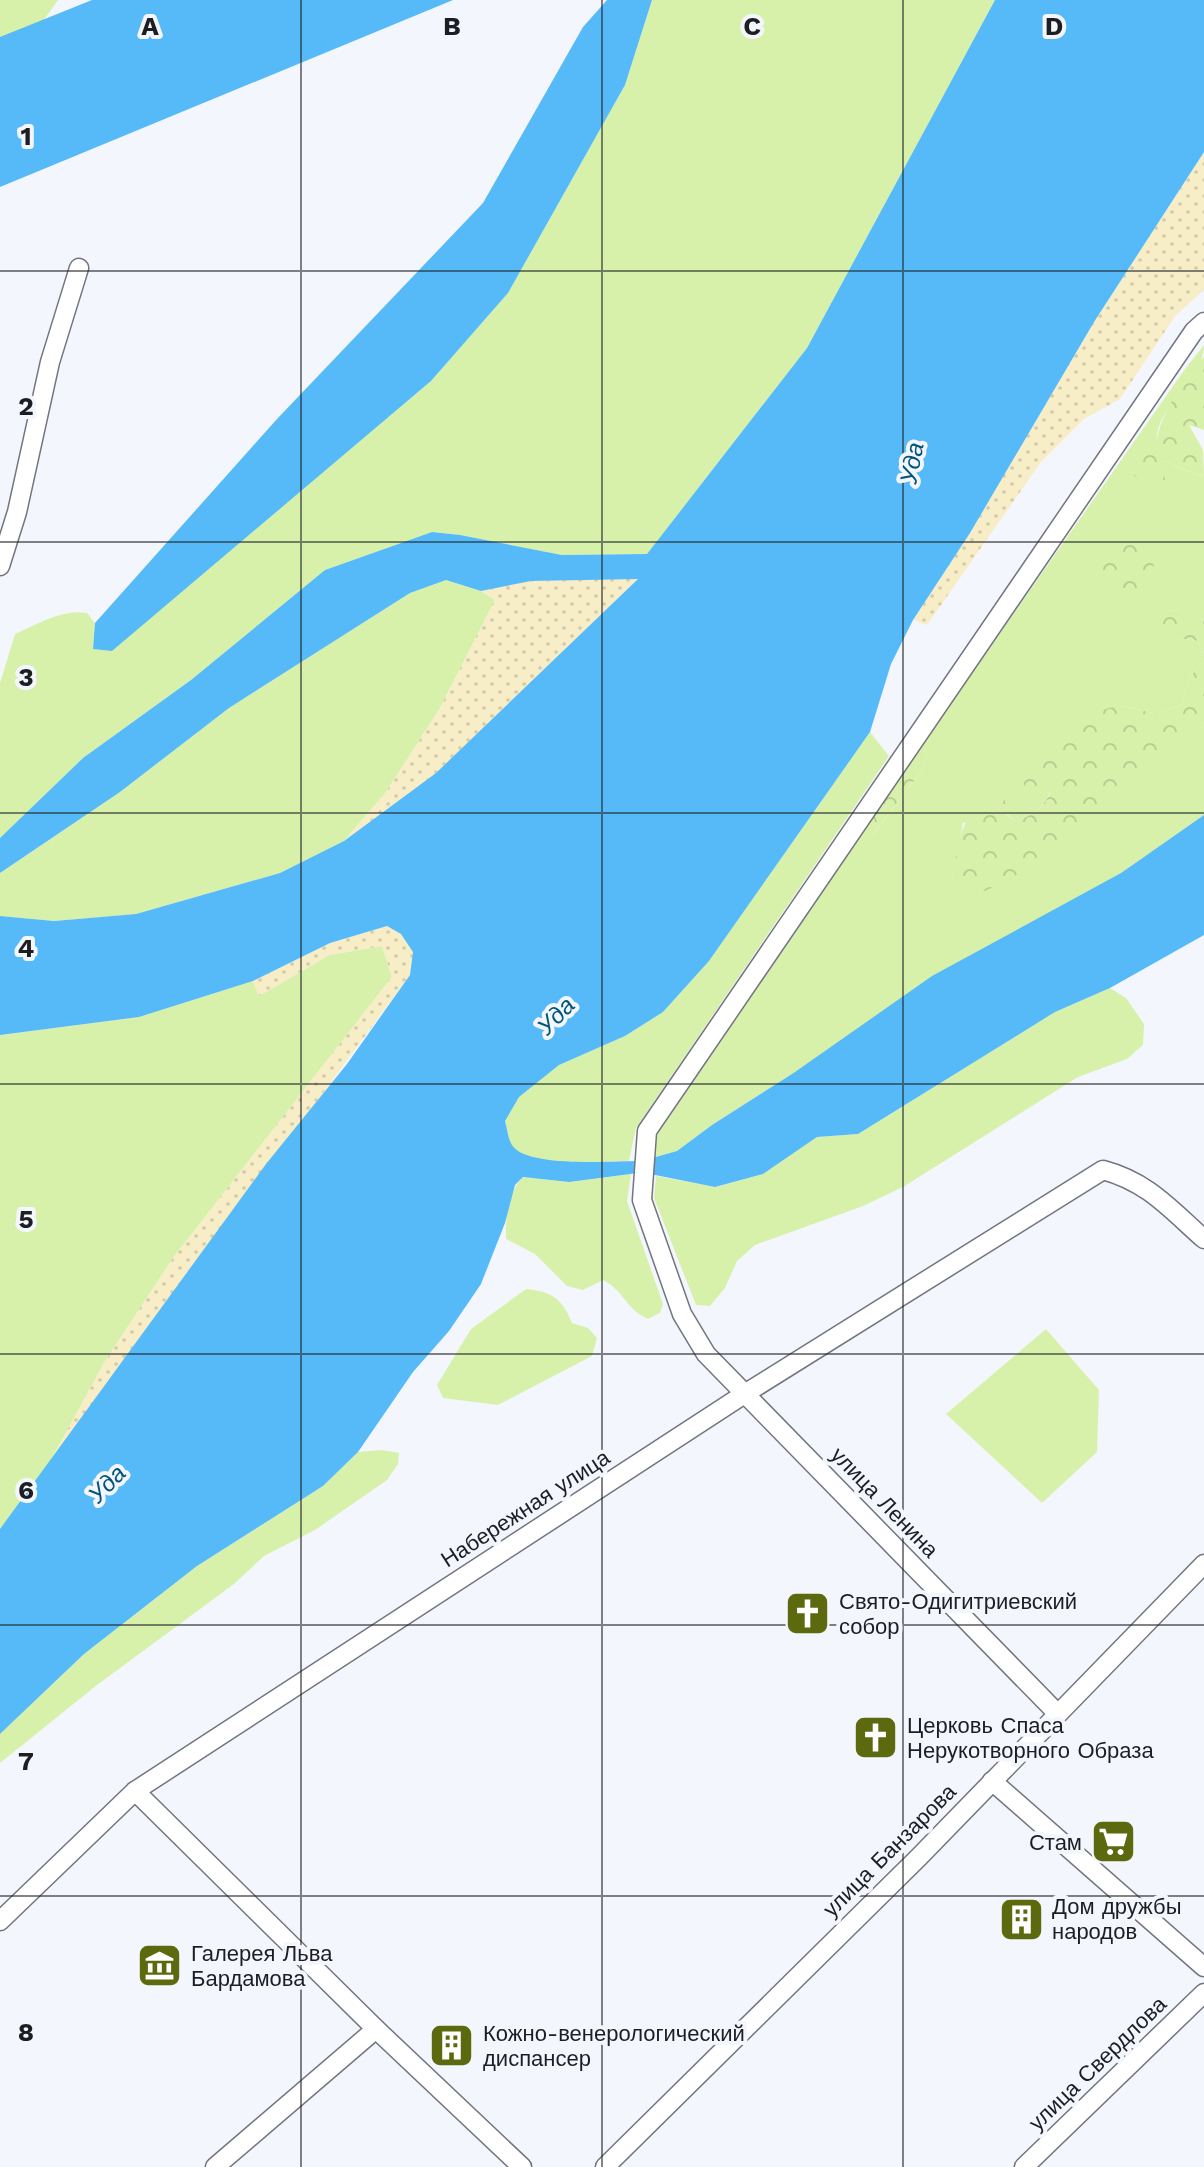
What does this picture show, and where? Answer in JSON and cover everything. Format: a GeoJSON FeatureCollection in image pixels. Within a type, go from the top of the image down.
{"type":"FeatureCollection","features":[{"type":"Feature","properties":{"kind":"street"},"geometry":{"type":"LineString","coordinates":[[0,566],[17,512],[50,362],[79,268]]}},
{"type":"Feature","properties":{"kind":"street","name":"улица Ленина"},"geometry":{"type":"LineString","coordinates":[[1057,1713],[706,1354],[682,1314],[642,1200],[647,1131],[1194,331],[1204,322]]}},
{"type":"Feature","properties":{"kind":"street","name":"Набережная улица"},"geometry":{"type":"LineString","coordinates":[[0,1921],[135,1791],[746,1393],[1103,1170],[1127,1177],[1148,1189],[1204,1239]]}},
{"type":"Feature","properties":{"kind":"street","name":"улица Банзарова"},"geometry":{"type":"LineString","coordinates":[[605,2167],[919,1857],[1204,1564]]}},
{"type":"Feature","properties":{"kind":"street"},"geometry":{"type":"LineString","coordinates":[[992,1781],[1204,1967]]}},
{"type":"Feature","properties":{"kind":"street"},"geometry":{"type":"LineString","coordinates":[[135,1791],[376,2029],[522,2167]]}},
{"type":"Feature","properties":{"kind":"street","name":"улица Свердлова"},"geometry":{"type":"LineString","coordinates":[[1024,2167],[1204,1993]]}},
{"type":"Feature","properties":{"kind":"street"},"geometry":{"type":"LineString","coordinates":[[215,2167],[376,2029]]}},
{"type":"Feature","properties":{"kind":"green space"},"geometry":{"type":"Polygon","coordinates":[[[0,0],[58,0],[44,20],[0,38],[0,0]]]}},
{"type":"Feature","properties":{"kind":"green space"},"geometry":{"type":"Polygon","coordinates":[[[652,0],[995,0],[807,348],[647,554],[562,555],[432,532],[325,570],[191,680],[83,758],[0,838],[0,683],[15,634],[59,615],[87,613],[95,623],[93,649],[112,650],[431,381],[508,293],[625,85],[652,0]]]}},
{"type":"Feature","properties":{"kind":"green space"},"geometry":{"type":"Polygon","coordinates":[[[1204,345],[1194,373],[1158,428],[1157,444],[1162,460],[1202,476],[1204,473],[1204,620],[1179,609],[1165,612],[1176,638],[1198,641],[1204,661],[1189,678],[1182,705],[1157,714],[1119,705],[1050,791],[1045,802],[1032,814],[1015,821],[1007,814],[963,823],[952,880],[1201,730],[1204,724],[1204,815],[1121,873],[795,1072],[677,1151],[652,1158],[658,1134],[864,829],[872,836],[922,770],[927,752],[918,750],[1204,345]]]}},
{"type":"Feature","properties":{"kind":"green space"},"geometry":{"type":"Polygon","coordinates":[[[1204,356],[1204,430],[1189,425],[1203,450],[1204,473],[1202,476],[1162,460],[1165,479],[1159,487],[1141,484],[1131,471],[1142,454],[1156,450],[1166,412],[1204,356]]]}},
{"type":"Feature","properties":{"kind":"green space"},"geometry":{"type":"Polygon","coordinates":[[[1133,528],[1152,554],[1156,581],[1137,600],[1125,602],[1102,582],[1095,562],[1096,553],[1119,550],[1123,532],[1133,528]]]}},
{"type":"Feature","properties":{"kind":"green space"},"geometry":{"type":"Polygon","coordinates":[[[446,580],[481,591],[495,600],[440,708],[386,792],[344,841],[280,873],[136,914],[54,921],[0,916],[0,873],[120,792],[229,708],[410,593],[446,580]]]}},
{"type":"Feature","properties":{"kind":"green space"},"geometry":{"type":"Polygon","coordinates":[[[1180,609],[1204,620],[1204,653],[1198,641],[1176,638],[1162,628],[1165,612],[1180,609]]]}},
{"type":"Feature","properties":{"kind":"green space"},"geometry":{"type":"Polygon","coordinates":[[[1204,661],[1204,724],[1201,730],[1168,759],[1015,876],[981,893],[960,891],[952,880],[956,854],[962,830],[974,810],[997,795],[1005,799],[1007,815],[1015,821],[1032,814],[1041,807],[1050,792],[1025,788],[1022,776],[1052,739],[1087,715],[1119,705],[1157,714],[1182,705],[1189,678],[1204,661]]]}},
{"type":"Feature","properties":{"kind":"green space"},"geometry":{"type":"Polygon","coordinates":[[[870,732],[889,756],[636,1128],[629,1161],[549,1161],[533,1158],[512,1146],[505,1121],[518,1097],[559,1065],[625,1036],[663,1012],[709,961],[870,732]]]}},
{"type":"Feature","properties":{"kind":"green space"},"geometry":{"type":"Polygon","coordinates":[[[918,750],[927,752],[922,770],[871,837],[864,829],[918,750]]]}},
{"type":"Feature","properties":{"kind":"green space"},"geometry":{"type":"Polygon","coordinates":[[[382,946],[392,977],[173,1258],[104,1363],[46,1469],[0,1529],[0,1035],[139,1017],[253,981],[259,996],[329,955],[382,946]]]}},
{"type":"Feature","properties":{"kind":"green space"},"geometry":{"type":"Polygon","coordinates":[[[1110,988],[1126,998],[1144,1024],[1143,1045],[1127,1059],[1078,1077],[903,1187],[863,1206],[755,1245],[737,1261],[725,1288],[710,1306],[696,1305],[654,1198],[656,1176],[716,1187],[763,1174],[817,1137],[858,1134],[1055,1012],[1110,988]]]}},
{"type":"Feature","properties":{"kind":"green space"},"geometry":{"type":"Polygon","coordinates":[[[631,1174],[627,1201],[663,1304],[660,1313],[648,1319],[603,1280],[583,1290],[567,1286],[535,1254],[506,1239],[508,1206],[523,1177],[569,1182],[631,1174]]]}},
{"type":"Feature","properties":{"kind":"green space"},"geometry":{"type":"Polygon","coordinates":[[[526,1289],[555,1298],[572,1323],[588,1328],[597,1338],[592,1356],[498,1405],[443,1398],[437,1385],[471,1329],[526,1289]]]}},
{"type":"Feature","properties":{"kind":"green space"},"geometry":{"type":"Polygon","coordinates":[[[1046,1329],[1099,1390],[1097,1452],[1042,1503],[946,1414],[1046,1329]]]}},
{"type":"Feature","properties":{"kind":"green space"},"geometry":{"type":"Polygon","coordinates":[[[382,1450],[399,1453],[398,1464],[387,1480],[315,1530],[264,1556],[234,1584],[97,1685],[0,1763],[0,1734],[84,1654],[197,1566],[323,1486],[358,1452],[382,1450]]]}},
{"type":"Feature","properties":{"kind":"sand"},"geometry":{"type":"Polygon","coordinates":[[[1204,152],[1204,290],[1175,316],[1120,399],[1084,419],[1041,462],[927,625],[913,620],[970,532],[1094,322],[1204,152]]]}},
{"type":"Feature","properties":{"kind":"sand"},"geometry":{"type":"Polygon","coordinates":[[[639,578],[436,773],[344,841],[386,792],[440,708],[495,600],[481,591],[531,581],[639,578]]]}},
{"type":"Feature","properties":{"kind":"sand"},"geometry":{"type":"Polygon","coordinates":[[[387,926],[401,933],[414,951],[410,975],[46,1469],[104,1363],[173,1258],[392,977],[382,946],[329,955],[259,996],[253,981],[330,943],[387,926]]]}},
{"type":"Feature","properties":{"kind":"water"},"geometry":{"type":"Polygon","coordinates":[[[92,0],[453,0],[0,187],[0,37],[92,0]]]}},
{"type":"Feature","properties":{"kind":"water"},"geometry":{"type":"Polygon","coordinates":[[[607,0],[652,0],[625,85],[508,293],[431,381],[112,651],[93,649],[95,623],[277,419],[483,203],[583,27],[607,0]]]}},
{"type":"Feature","properties":{"kind":"water","name":"Уда"},"geometry":{"type":"Polygon","coordinates":[[[995,0],[1204,0],[1204,152],[1094,322],[970,533],[913,620],[891,664],[870,732],[709,961],[663,1012],[625,1036],[559,1065],[519,1097],[505,1121],[511,1143],[520,1152],[571,1162],[639,1161],[638,1173],[569,1182],[523,1177],[515,1185],[505,1223],[481,1284],[449,1331],[413,1372],[358,1452],[323,1486],[197,1566],[84,1654],[0,1734],[0,1529],[266,1164],[347,1064],[410,975],[413,952],[401,934],[387,926],[330,943],[253,981],[139,1017],[0,1035],[0,916],[54,921],[136,914],[280,873],[344,841],[436,773],[638,579],[531,581],[481,591],[446,580],[410,593],[229,708],[120,792],[0,873],[0,838],[83,758],[191,680],[325,570],[432,532],[562,555],[647,554],[807,348],[995,0]]]}},
{"type":"Feature","properties":{"kind":"water"},"geometry":{"type":"Polygon","coordinates":[[[1204,815],[1204,935],[1110,988],[1055,1012],[858,1134],[817,1137],[763,1174],[715,1187],[650,1174],[652,1158],[677,1151],[932,976],[1121,873],[1204,815]]]}},
{"type":"Feature","properties":{"kind":"place","name":"Свято-Одигитриевский собор"},"geometry":{"type":"Point","coordinates":[808,1614]}},
{"type":"Feature","properties":{"kind":"place","name":"Церковь Спаса Нерукотворного Образа"},"geometry":{"type":"Point","coordinates":[876,1738]}},
{"type":"Feature","properties":{"kind":"place","name":"Стам"},"geometry":{"type":"Point","coordinates":[1113,1842]}},
{"type":"Feature","properties":{"kind":"place","name":"Дом дружбы народов"},"geometry":{"type":"Point","coordinates":[1021,1919]}},
{"type":"Feature","properties":{"kind":"place","name":"Галерея Льва Бардамова"},"geometry":{"type":"Point","coordinates":[160,1966]}},
{"type":"Feature","properties":{"kind":"place","name":"Кожно-венерологический диспансер"},"geometry":{"type":"Point","coordinates":[452,2046]}}]}
